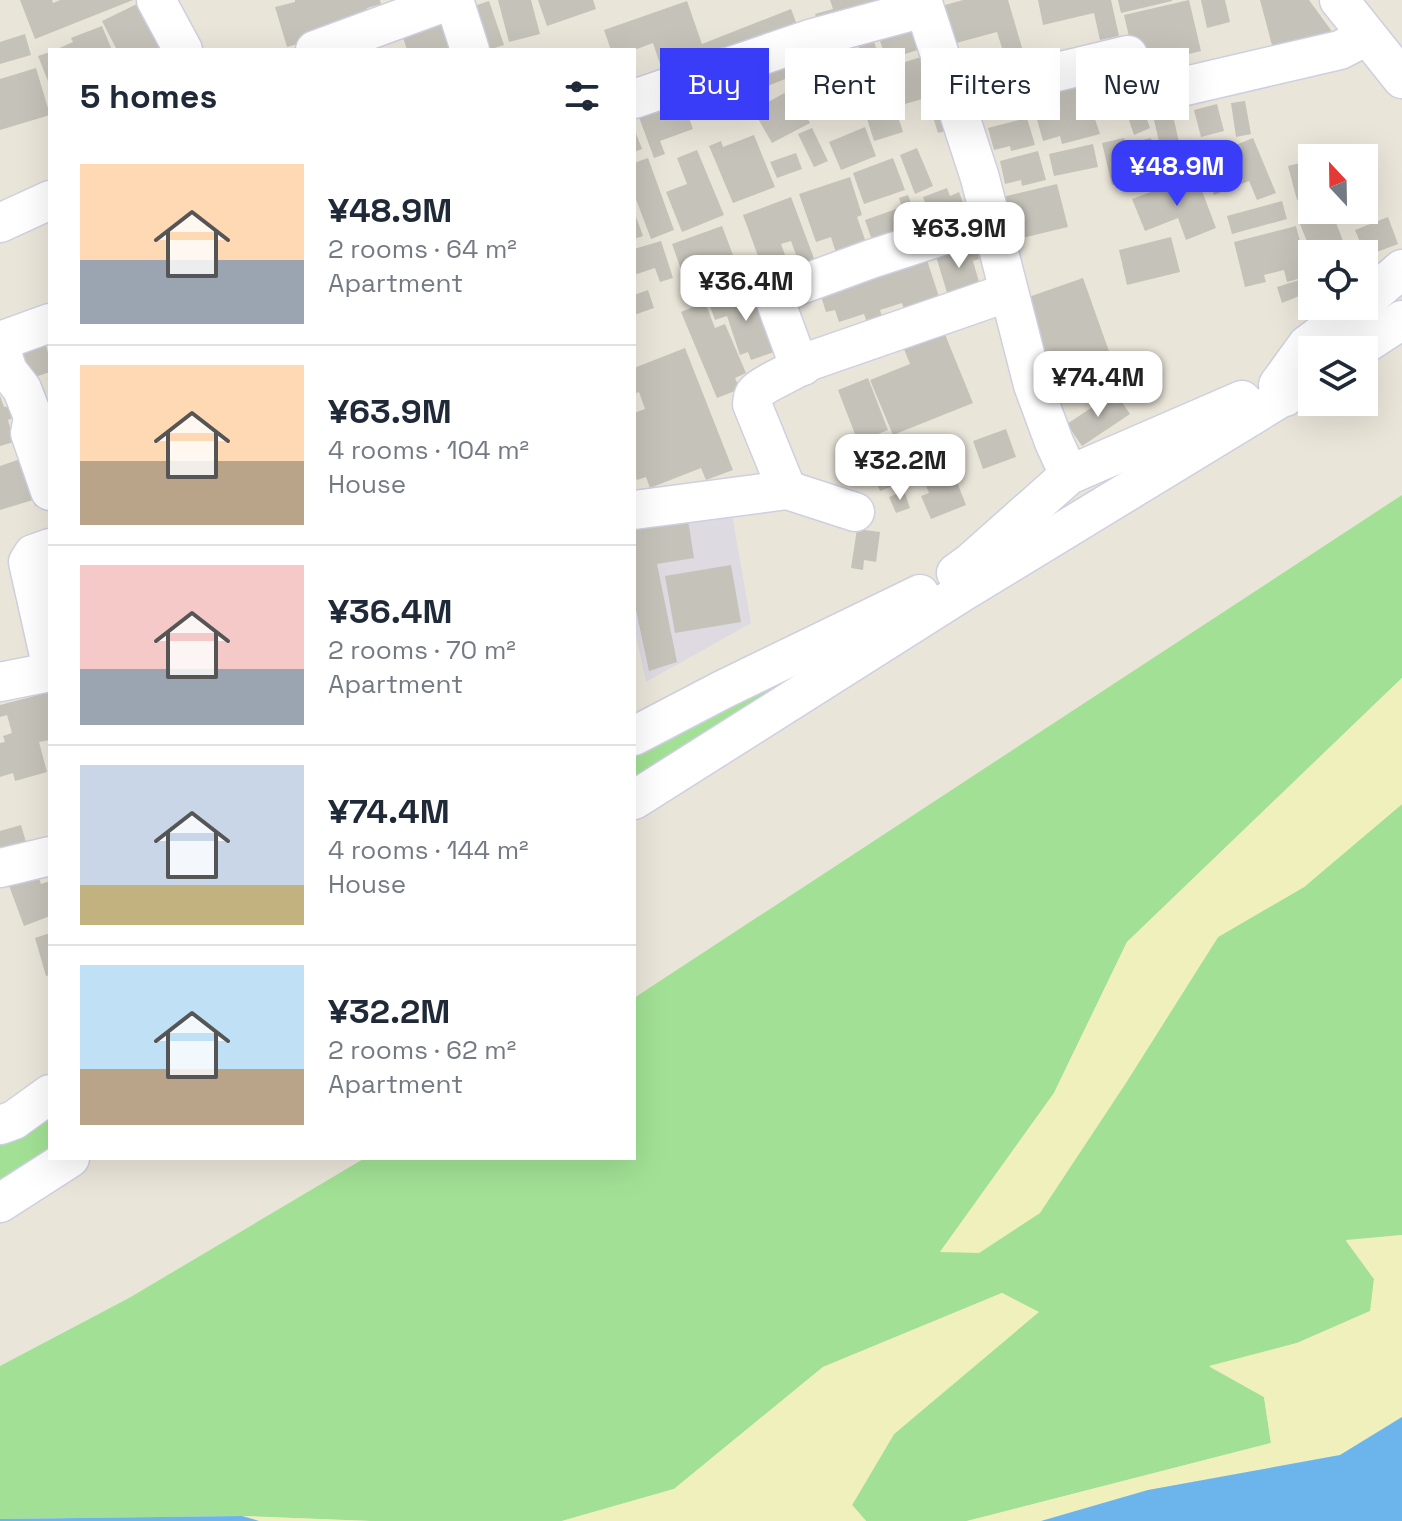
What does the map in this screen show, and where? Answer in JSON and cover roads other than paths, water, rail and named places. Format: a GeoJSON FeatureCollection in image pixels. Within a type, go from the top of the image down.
{"type":"FeatureCollection","features":[{"type":"Feature","properties":{"kind":"street"},"geometry":{"type":"LineString","coordinates":[[156,0],[182,48]]}},
{"type":"Feature","properties":{"kind":"street"},"geometry":{"type":"LineString","coordinates":[[320,48],[452,0],[469,48]]}},
{"type":"Feature","properties":{"kind":"street"},"geometry":{"type":"LineString","coordinates":[[1339,0],[1402,79]]}},
{"type":"Feature","properties":{"kind":"street"},"geometry":{"type":"LineString","coordinates":[[636,98],[923,4],[937,48]]}},
{"type":"Feature","properties":{"kind":"street"},"geometry":{"type":"LineString","coordinates":[[1060,71],[1128,55],[1147,95],[1340,50],[1367,36]]}},
{"type":"Feature","properties":{"kind":"street"},"geometry":{"type":"LineString","coordinates":[[960,120],[980,178],[1033,385],[1069,475]]}},
{"type":"Feature","properties":{"kind":"street"},"geometry":{"type":"LineString","coordinates":[[0,223],[48,201]]}},
{"type":"Feature","properties":{"kind":"street"},"geometry":{"type":"LineString","coordinates":[[803,366],[794,352],[773,295],[991,220]]}},
{"type":"Feature","properties":{"kind":"street"},"geometry":{"type":"LineString","coordinates":[[1378,290],[1402,269]]}},
{"type":"Feature","properties":{"kind":"street"},"geometry":{"type":"LineString","coordinates":[[787,490],[752,404],[758,390],[810,361],[1009,292]]}},
{"type":"Feature","properties":{"kind":"street"},"geometry":{"type":"LineString","coordinates":[[636,799],[956,585],[1291,387],[1307,345],[1341,320]]}},
{"type":"Feature","properties":{"kind":"street"},"geometry":{"type":"LineString","coordinates":[[1377,336],[1402,320]]}},
{"type":"Feature","properties":{"kind":"street"},"geometry":{"type":"LineString","coordinates":[[48,324],[2,358],[22,389],[33,417],[30,433],[48,485]]}},
{"type":"Feature","properties":{"kind":"street"},"geometry":{"type":"LineString","coordinates":[[636,735],[904,602],[956,585],[971,562],[1069,475],[1291,387]]}},
{"type":"Feature","properties":{"kind":"street"},"geometry":{"type":"LineString","coordinates":[[636,510],[787,490],[855,512]]}},
{"type":"Feature","properties":{"kind":"street"},"geometry":{"type":"LineString","coordinates":[[48,549],[33,554],[28,562],[48,651]]}},
{"type":"Feature","properties":{"kind":"street"},"geometry":{"type":"LineString","coordinates":[[0,682],[48,672]]}},
{"type":"Feature","properties":{"kind":"street"},"geometry":{"type":"LineString","coordinates":[[0,868],[48,856]]}},
{"type":"Feature","properties":{"kind":"street"},"geometry":{"type":"LineString","coordinates":[[5,1125],[48,1095]]}},
{"type":"Feature","properties":{"kind":"street"},"geometry":{"type":"LineString","coordinates":[[0,1203],[67,1160]]}},
{"type":"Feature","properties":{"kind":"water"},"geometry":{"type":"Polygon","coordinates":[[[1402,1417],[1402,1521],[1041,1521],[1148,1490],[1340,1455],[1402,1417]]]}},
{"type":"Feature","properties":{"kind":"water"},"geometry":{"type":"Polygon","coordinates":[[[242,1516],[259,1521],[0,1521],[0,1519],[242,1516]]]}}]}
